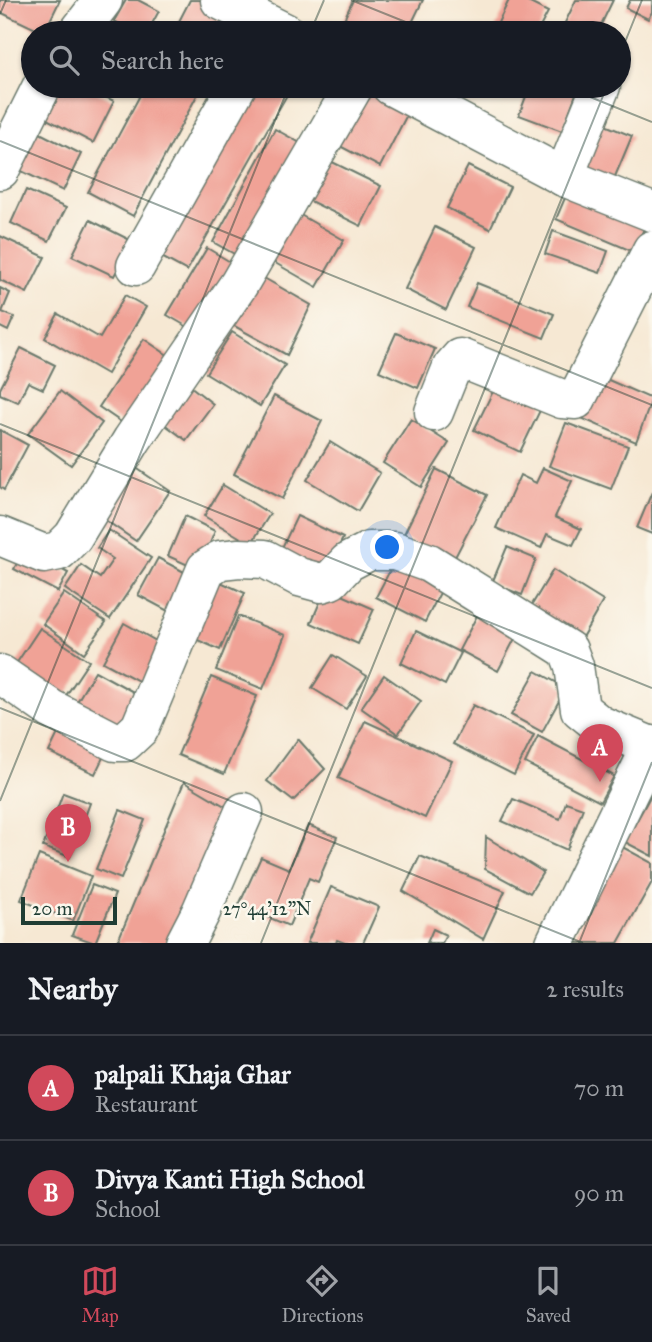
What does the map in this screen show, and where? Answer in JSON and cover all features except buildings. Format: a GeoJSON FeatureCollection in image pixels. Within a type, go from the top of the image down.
{"type":"FeatureCollection","features":[{"type":"Feature","properties":{"kind":"street"},"geometry":{"type":"LineString","coordinates":[[87,21],[103,0]]}},
{"type":"Feature","properties":{"kind":"street"},"geometry":{"type":"LineString","coordinates":[[220,0],[257,21]]}},
{"type":"Feature","properties":{"kind":"street"},"geometry":{"type":"LineString","coordinates":[[0,170],[36,98]]}},
{"type":"Feature","properties":{"kind":"street"},"geometry":{"type":"LineString","coordinates":[[136,266],[230,98]]}},
{"type":"Feature","properties":{"kind":"street"},"geometry":{"type":"LineString","coordinates":[[0,536],[44,554],[59,551],[73,537],[132,440],[239,284],[347,98]]}},
{"type":"Feature","properties":{"kind":"street"},"geometry":{"type":"LineString","coordinates":[[414,98],[564,177],[652,212]]}},
{"type":"Feature","properties":{"kind":"street"},"geometry":{"type":"LineString","coordinates":[[564,177],[596,98]]}},
{"type":"Feature","properties":{"kind":"street"},"geometry":{"type":"LineString","coordinates":[[434,412],[452,367],[460,358],[562,399],[576,400],[652,250]]}},
{"type":"Feature","properties":{"kind":"street"},"geometry":{"type":"LineString","coordinates":[[0,674],[51,709],[115,742],[125,742],[140,728],[206,569],[220,560],[265,559],[299,577],[321,583],[331,580],[348,562],[369,551],[395,551],[429,563],[568,650],[574,666],[580,709],[600,725],[652,745],[555,943]]}},
{"type":"Feature","properties":{"kind":"street"},"geometry":{"type":"LineString","coordinates":[[185,943],[244,812]]}},
{"type":"Feature","properties":{"kind":"place","name":"palpali Khaja Ghar"},"geometry":{"type":"Point","coordinates":[600,782]}},
{"type":"Feature","properties":{"kind":"place","name":"Divya Kanti High School"},"geometry":{"type":"Point","coordinates":[68,862]}}]}
